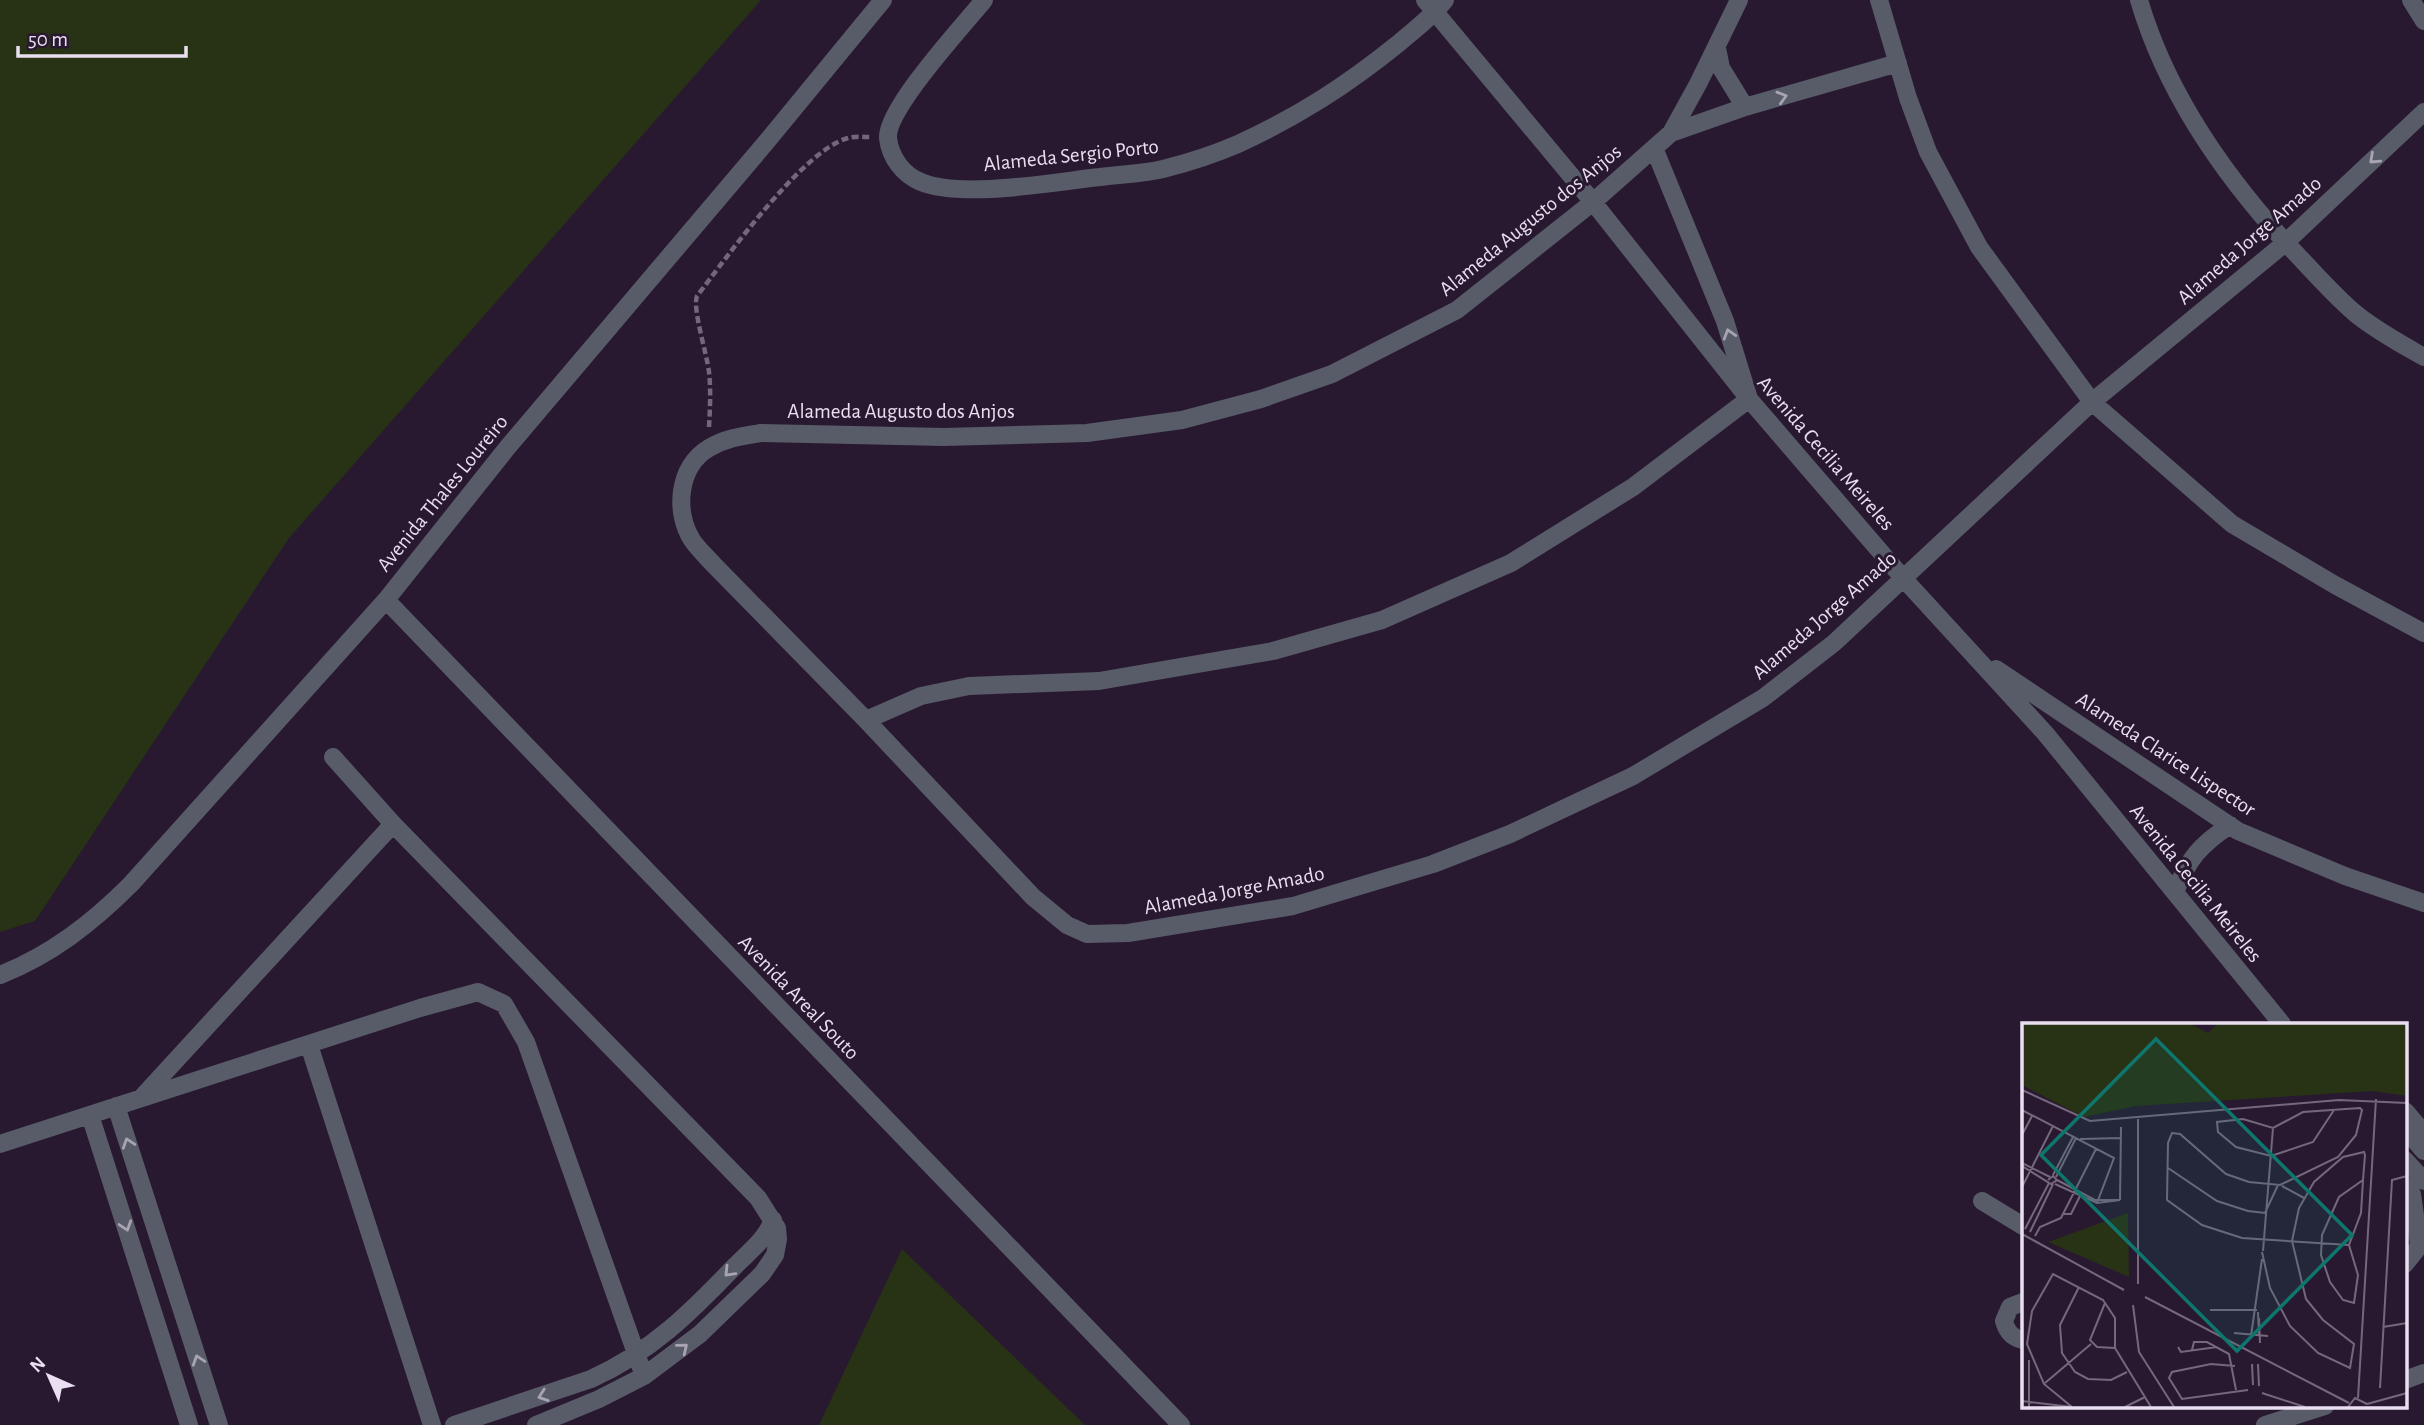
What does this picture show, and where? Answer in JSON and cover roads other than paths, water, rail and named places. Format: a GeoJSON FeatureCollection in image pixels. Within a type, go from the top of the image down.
{"type":"FeatureCollection","features":[{"type":"Feature","properties":{"kind":"street","name":"Avenida Thales Loureiro"},"geometry":{"type":"LineString","coordinates":[[0,975],[70,939],[113,903],[386,600],[507,448],[883,0]]}},
{"type":"Feature","properties":{"kind":"street","name":"Alameda Sergio Porto"},"geometry":{"type":"LineString","coordinates":[[984,0],[893,117],[888,136],[893,158],[907,174],[921,183],[953,189],[1014,187],[1161,169],[1235,145],[1301,113],[1365,70],[1435,4]]}},
{"type":"Feature","properties":{"kind":"street","name":"Alameda Augusto dos Anjos"},"geometry":{"type":"LineString","coordinates":[[866,720],[692,540],[684,523],[681,501],[684,480],[692,464],[707,449],[732,437],[761,433],[944,437],[1087,433],[1182,420],[1261,399],[1332,374],[1457,310],[1593,202],[1671,133],[1717,48],[1739,0]]}},
{"type":"Feature","properties":{"kind":"street"},"geometry":{"type":"LineString","coordinates":[[1880,0],[1928,152],[1979,247],[2092,402],[2232,524],[2335,585],[2424,633]]}},
{"type":"Feature","properties":{"kind":"street"},"geometry":{"type":"LineString","coordinates":[[2139,0],[2148,33],[2182,101],[2235,185],[2285,243],[2357,314],[2424,357]]}},
{"type":"Feature","properties":{"kind":"street"},"geometry":{"type":"LineString","coordinates":[[2411,0],[2424,21]]}},
{"type":"Feature","properties":{"kind":"street","name":"Avenida Cecilia Meireles"},"geometry":{"type":"LineString","coordinates":[[1435,4],[1749,399],[1903,578],[2045,733],[2281,1023]]}},
{"type":"Feature","properties":{"kind":"street"},"geometry":{"type":"LineString","coordinates":[[1717,48],[1724,75],[1745,107]]}},
{"type":"Feature","properties":{"kind":"street","name":"Alameda Augusto dos Anjos"},"geometry":{"type":"LineString","coordinates":[[1671,133],[1745,107],[1898,63]]}},
{"type":"Feature","properties":{"kind":"street","name":"Alameda Jorge Amado"},"geometry":{"type":"LineString","coordinates":[[866,720],[1033,897],[1067,926],[1087,934],[1128,933],[1293,906],[1433,864],[1510,834],[1633,776],[1763,698],[1834,643],[2092,402],[2285,243],[2424,112]]}},
{"type":"Feature","properties":{"kind":"street"},"geometry":{"type":"LineString","coordinates":[[866,720],[921,696],[969,686],[1099,681],[1273,651],[1382,620],[1511,563],[1633,487],[1749,399],[1725,321],[1654,148]]}},
{"type":"Feature","properties":{"kind":"street","name":"Avenida Areal Souto"},"geometry":{"type":"LineString","coordinates":[[386,600],[1181,1425]]}},
{"type":"Feature","properties":{"kind":"street","name":"Alameda Clarice Lispector"},"geometry":{"type":"LineString","coordinates":[[1972,653],[2230,825],[2345,876],[2424,903]]}},
{"type":"Feature","properties":{"kind":"street"},"geometry":{"type":"LineString","coordinates":[[332,757],[393,824],[758,1198],[773,1220],[778,1239],[775,1255],[762,1274],[700,1334],[644,1376],[599,1399],[536,1425]]}},
{"type":"Feature","properties":{"kind":"street"},"geometry":{"type":"LineString","coordinates":[[140,1098],[393,824]]}},
{"type":"Feature","properties":{"kind":"street"},"geometry":{"type":"LineString","coordinates":[[2175,892],[2185,867],[2198,849],[2230,825]]}},
{"type":"Feature","properties":{"kind":"street"},"geometry":{"type":"LineString","coordinates":[[0,1143],[420,1008],[478,992],[504,1004],[526,1042],[644,1376]]}},
{"type":"Feature","properties":{"kind":"street"},"geometry":{"type":"LineString","coordinates":[[309,1045],[432,1425]]}},
{"type":"Feature","properties":{"kind":"street"},"geometry":{"type":"LineString","coordinates":[[116,1106],[219,1425]]}},
{"type":"Feature","properties":{"kind":"street"},"geometry":{"type":"LineString","coordinates":[[2406,1113],[2423,1144]]}},
{"type":"Feature","properties":{"kind":"street"},"geometry":{"type":"LineString","coordinates":[[90,1115],[189,1425]]}},
{"type":"Feature","properties":{"kind":"street"},"geometry":{"type":"LineString","coordinates":[[2406,1130],[2423,1144]]}},
{"type":"Feature","properties":{"kind":"street"},"geometry":{"type":"LineString","coordinates":[[2406,1161],[2424,1181]]}},
{"type":"Feature","properties":{"kind":"street"},"geometry":{"type":"LineString","coordinates":[[2406,1186],[2412,1194],[2418,1242],[2406,1262]]}},
{"type":"Feature","properties":{"kind":"street"},"geometry":{"type":"LineString","coordinates":[[1982,1201],[2022,1225]]}},
{"type":"Feature","properties":{"kind":"street"},"geometry":{"type":"LineString","coordinates":[[454,1425],[591,1380],[636,1354],[684,1319],[760,1241],[773,1220]]}},
{"type":"Feature","properties":{"kind":"street"},"geometry":{"type":"LineString","coordinates":[[2406,1224],[2418,1242]]}},
{"type":"Feature","properties":{"kind":"street"},"geometry":{"type":"LineString","coordinates":[[2022,1302],[2010,1307],[2004,1321],[2010,1334],[2022,1340]]}},
{"type":"Feature","properties":{"kind":"street"},"geometry":{"type":"LineString","coordinates":[[2406,1380],[2424,1373]]}},
{"type":"Feature","properties":{"kind":"street"},"geometry":{"type":"LineString","coordinates":[[2265,1425],[2319,1408]]}}]}
